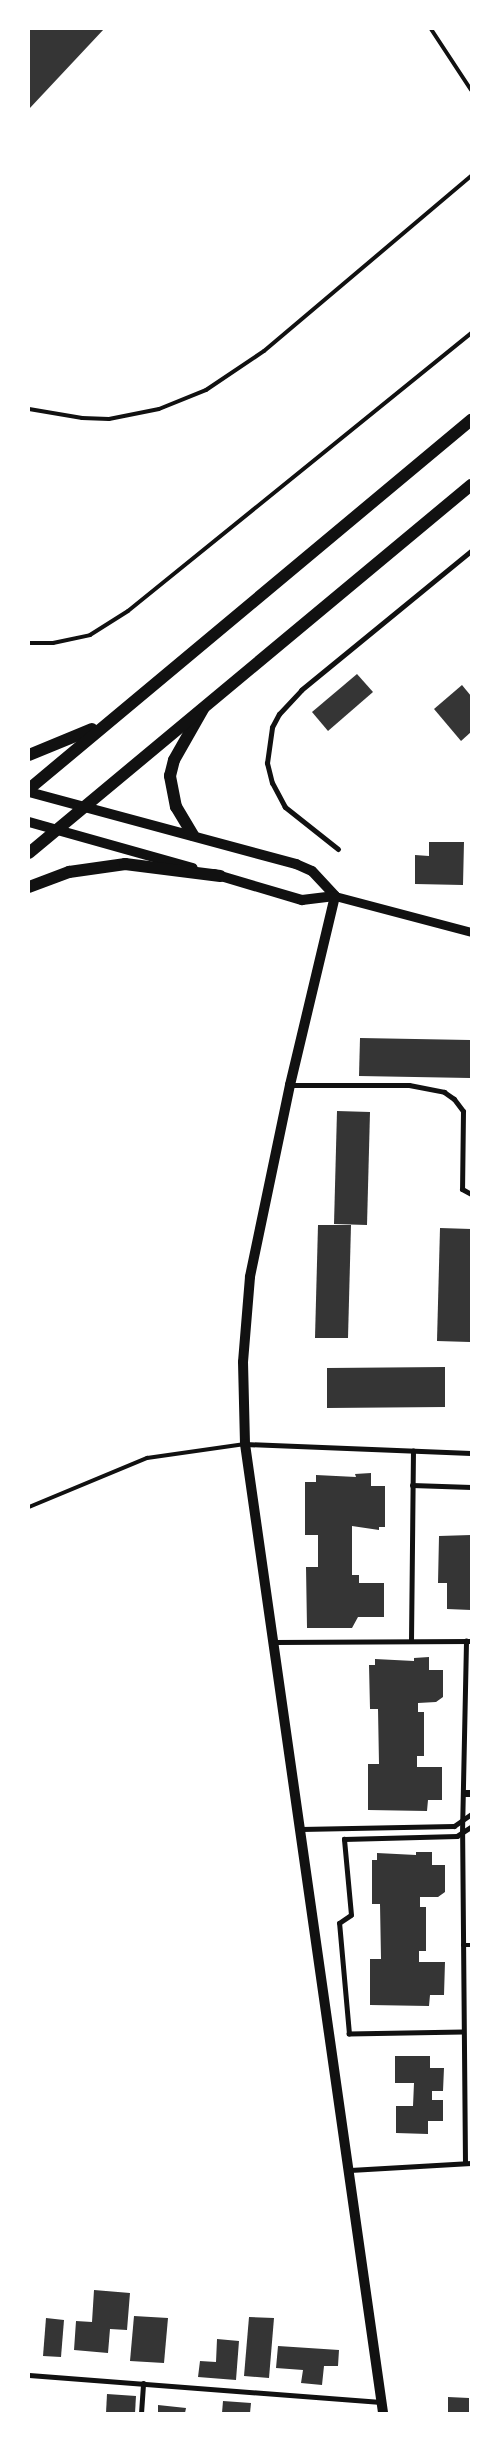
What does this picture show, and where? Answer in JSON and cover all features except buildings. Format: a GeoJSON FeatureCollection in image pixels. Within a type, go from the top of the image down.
{"type":"FeatureCollection","features":[{"type":"Feature","properties":{"kind":"main road"},"geometry":{"type":"LineString","coordinates":[[29,790],[106,722],[471,420]]}},
{"type":"Feature","properties":{"kind":"main road"},"geometry":{"type":"LineString","coordinates":[[29,853],[54,829],[471,485]]}},
{"type":"Feature","properties":{"kind":"main road"},"geometry":{"type":"LineString","coordinates":[[193,835],[176,807],[170,776],[174,760],[208,702]]}},
{"type":"Feature","properties":{"kind":"main road"},"geometry":{"type":"LineString","coordinates":[[29,755],[106,722]]}},
{"type":"Feature","properties":{"kind":"main road"},"geometry":{"type":"LineString","coordinates":[[29,790],[304,867],[312,870],[335,896]]}},
{"type":"Feature","properties":{"kind":"main road"},"geometry":{"type":"LineString","coordinates":[[29,822],[302,900],[335,896]]}},
{"type":"Feature","properties":{"kind":"main road"},"geometry":{"type":"LineString","coordinates":[[29,887],[69,872],[125,864],[220,876]]}},
{"type":"Feature","properties":{"kind":"main road"},"geometry":{"type":"LineString","coordinates":[[335,896],[290,1085],[250,1277],[244,1353],[245,1444],[350,2170],[383,2413]]}},
{"type":"Feature","properties":{"kind":"street"},"geometry":{"type":"LineString","coordinates":[[338,849],[286,807],[272,783],[268,763],[272,727],[279,714],[301,690],[471,551]]}},
{"type":"Feature","properties":{"kind":"street"},"geometry":{"type":"LineString","coordinates":[[335,896],[471,932]]}},
{"type":"Feature","properties":{"kind":"street"},"geometry":{"type":"LineString","coordinates":[[290,1085],[409,1085],[444,1092],[454,1098],[463,1111],[462,1189],[471,1194]]}},
{"type":"Feature","properties":{"kind":"street"},"geometry":{"type":"LineString","coordinates":[[245,1444],[471,1453]]}},
{"type":"Feature","properties":{"kind":"street"},"geometry":{"type":"LineString","coordinates":[[411,1641],[413,1451]]}},
{"type":"Feature","properties":{"kind":"street"},"geometry":{"type":"LineString","coordinates":[[412,1485],[471,1487]]}},
{"type":"Feature","properties":{"kind":"street"},"geometry":{"type":"LineString","coordinates":[[274,1642],[469,1641],[462,1820],[465,2147],[468,2163],[350,2170]]}},
{"type":"Feature","properties":{"kind":"street"},"geometry":{"type":"LineString","coordinates":[[463,1794],[471,1793]]}},
{"type":"Feature","properties":{"kind":"street"},"geometry":{"type":"LineString","coordinates":[[301,1830],[454,1826],[471,1814]]}},
{"type":"Feature","properties":{"kind":"street"},"geometry":{"type":"LineString","coordinates":[[463,2032],[350,2034],[339,1923],[351,1915],[344,1839],[457,1836],[471,1827]]}},
{"type":"Feature","properties":{"kind":"street"},"geometry":{"type":"LineString","coordinates":[[463,1946],[471,1946]]}},
{"type":"Feature","properties":{"kind":"street"},"geometry":{"type":"LineString","coordinates":[[465,2147],[471,2146]]}},
{"type":"Feature","properties":{"kind":"street"},"geometry":{"type":"LineString","coordinates":[[29,2376],[381,2402]]}},
{"type":"Feature","properties":{"kind":"street"},"geometry":{"type":"LineString","coordinates":[[141,2413],[143,2384]]}},
{"type":"Feature","properties":{"kind":"lane"},"geometry":{"type":"LineString","coordinates":[[431,29],[471,90]]}},
{"type":"Feature","properties":{"kind":"lane"},"geometry":{"type":"LineString","coordinates":[[29,409],[82,418],[109,419],[158,409],[206,390],[264,351],[471,176]]}},
{"type":"Feature","properties":{"kind":"lane"},"geometry":{"type":"LineString","coordinates":[[29,643],[54,643],[84,637],[128,611],[471,333]]}},
{"type":"Feature","properties":{"kind":"lane"},"geometry":{"type":"LineString","coordinates":[[29,1507],[138,1460],[245,1444]]}}]}
